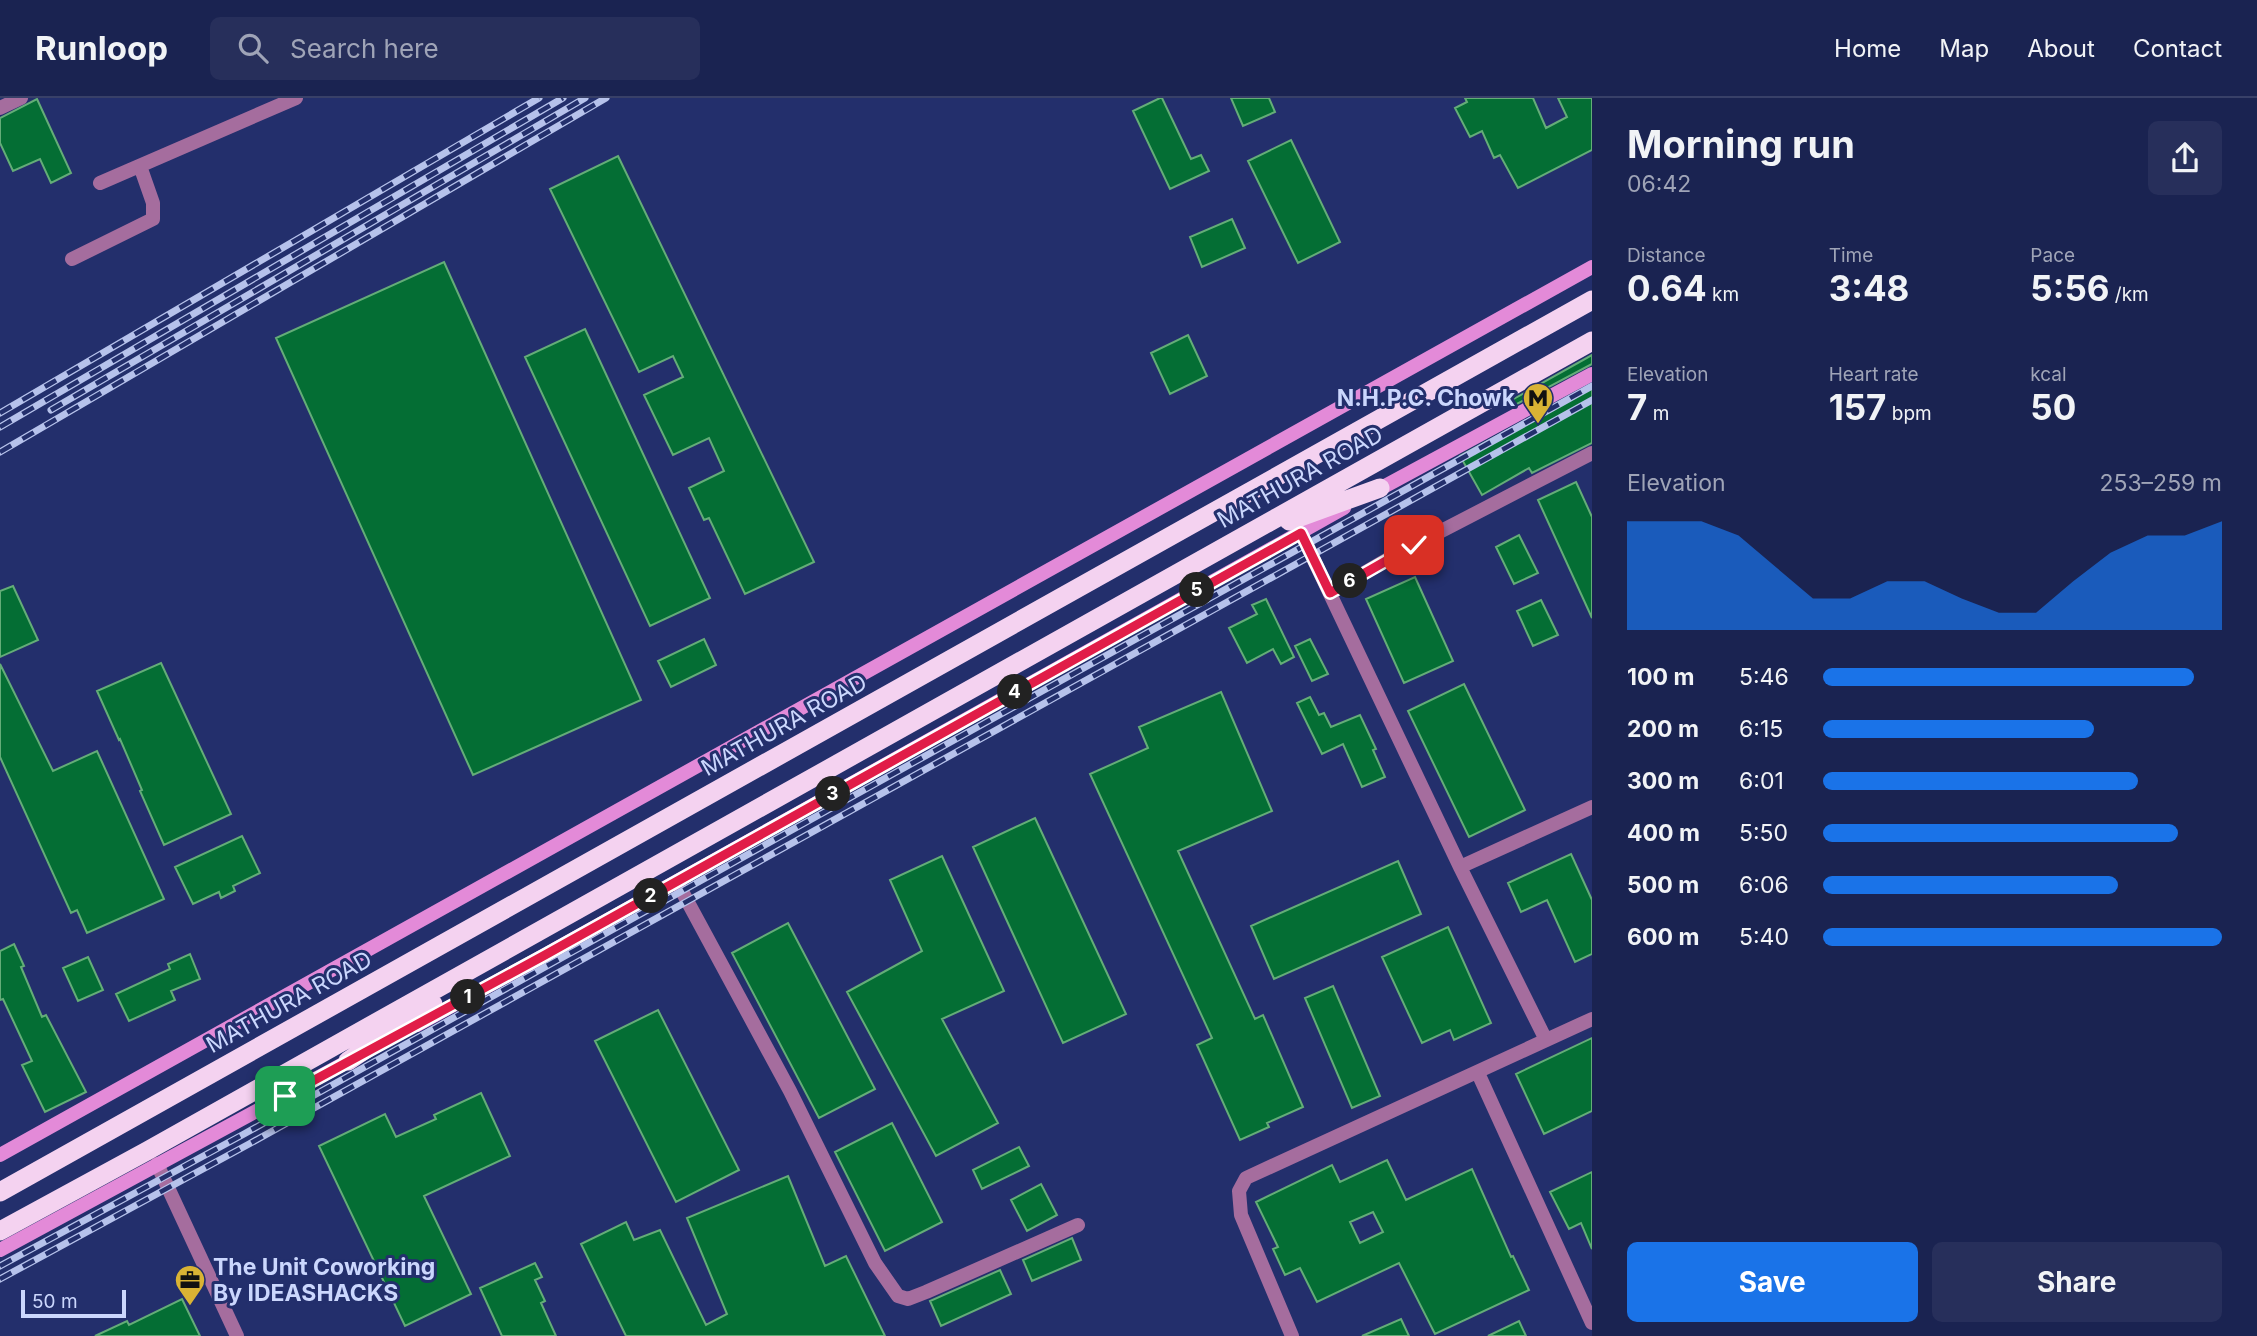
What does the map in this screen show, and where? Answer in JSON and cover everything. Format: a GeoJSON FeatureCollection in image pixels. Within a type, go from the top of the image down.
{"type":"FeatureCollection","features":[{"type":"Feature","properties":{"kind":"highway","name":"MATHURA ROAD"},"geometry":{"type":"LineString","coordinates":[[0,1192],[1592,300]]}},
{"type":"Feature","properties":{"kind":"highway","name":"MATHURA ROAD"},"geometry":{"type":"LineString","coordinates":[[482,963],[1592,341]]}},
{"type":"Feature","properties":{"kind":"highway"},"geometry":{"type":"LineString","coordinates":[[1233,542],[1380,488]]}},
{"type":"Feature","properties":{"kind":"highway"},"geometry":{"type":"LineString","coordinates":[[348,1061],[448,994],[482,963]]}},
{"type":"Feature","properties":{"kind":"highway"},"geometry":{"type":"LineString","coordinates":[[0,1231],[482,963]]}},
{"type":"Feature","properties":{"kind":"main road"},"geometry":{"type":"LineString","coordinates":[[0,1155],[1592,267]]}},
{"type":"Feature","properties":{"kind":"main road"},"geometry":{"type":"LineString","coordinates":[[0,1250],[677,882],[1380,488],[1592,374]]}},
{"type":"Feature","properties":{"kind":"street"},"geometry":{"type":"LineString","coordinates":[[0,108],[21,98]]}},
{"type":"Feature","properties":{"kind":"street"},"geometry":{"type":"LineString","coordinates":[[100,183],[296,98]]}},
{"type":"Feature","properties":{"kind":"street"},"geometry":{"type":"LineString","coordinates":[[72,259],[153,219],[153,203],[140,166]]}},
{"type":"Feature","properties":{"kind":"street"},"geometry":{"type":"LineString","coordinates":[[1330,593],[1395,555],[1592,453]]}},
{"type":"Feature","properties":{"kind":"street"},"geometry":{"type":"LineString","coordinates":[[1301,533],[1460,867],[1546,1040]]}},
{"type":"Feature","properties":{"kind":"street"},"geometry":{"type":"LineString","coordinates":[[1460,867],[1592,807]]}},
{"type":"Feature","properties":{"kind":"street"},"geometry":{"type":"LineString","coordinates":[[677,882],[790,1091],[875,1263],[898,1296],[908,1299],[926,1292],[1078,1225]]}},
{"type":"Feature","properties":{"kind":"street"},"geometry":{"type":"LineString","coordinates":[[1292,1336],[1238,1206],[1240,1186],[1252,1173],[1478,1073],[1592,1019]]}},
{"type":"Feature","properties":{"kind":"street"},"geometry":{"type":"LineString","coordinates":[[1478,1073],[1592,1323]]}},
{"type":"Feature","properties":{"kind":"street"},"geometry":{"type":"LineString","coordinates":[[157,1164],[237,1336]]}},
{"type":"Feature","properties":{"kind":"building"},"geometry":{"type":"Polygon","coordinates":[[[1160,98],[1191,159],[1201,155],[1209,171],[1170,189],[1133,111],[1160,98]]]}},
{"type":"Feature","properties":{"kind":"building"},"geometry":{"type":"Polygon","coordinates":[[[1231,98],[1269,98],[1275,112],[1243,126],[1231,98]]]}},
{"type":"Feature","properties":{"kind":"building"},"geometry":{"type":"Polygon","coordinates":[[[1465,98],[1533,98],[1546,128],[1567,117],[1558,98],[1592,98],[1592,150],[1518,188],[1500,155],[1494,158],[1482,131],[1470,137],[1455,108],[1467,102],[1465,98]]]}},
{"type":"Feature","properties":{"kind":"building"},"geometry":{"type":"Polygon","coordinates":[[[37,99],[71,173],[51,183],[40,159],[13,171],[0,143],[0,118],[37,99]]]}},
{"type":"Feature","properties":{"kind":"building"},"geometry":{"type":"Polygon","coordinates":[[[1291,140],[1340,242],[1298,263],[1248,161],[1291,140]]]}},
{"type":"Feature","properties":{"kind":"building"},"geometry":{"type":"Polygon","coordinates":[[[618,156],[814,562],[745,594],[709,518],[704,520],[689,488],[724,471],[709,438],[673,455],[644,395],[683,377],[673,356],[639,372],[550,189],[618,156]]]}},
{"type":"Feature","properties":{"kind":"building"},"geometry":{"type":"Polygon","coordinates":[[[1232,219],[1245,248],[1202,267],[1190,237],[1232,219]]]}},
{"type":"Feature","properties":{"kind":"building"},"geometry":{"type":"Polygon","coordinates":[[[444,262],[641,700],[473,775],[276,338],[444,262]]]}},
{"type":"Feature","properties":{"kind":"building"},"geometry":{"type":"Polygon","coordinates":[[[585,329],[710,598],[650,626],[525,357],[585,329]]]}},
{"type":"Feature","properties":{"kind":"building"},"geometry":{"type":"Polygon","coordinates":[[[1188,335],[1207,376],[1170,394],[1151,353],[1188,335]]]}},
{"type":"Feature","properties":{"kind":"building"},"geometry":{"type":"Polygon","coordinates":[[[1592,355],[1592,364],[1513,406],[1510,401],[1592,355]]]}},
{"type":"Feature","properties":{"kind":"building","name":"N.H.P.C. Chowk"},"geometry":{"type":"Polygon","coordinates":[[[1592,385],[1592,443],[1532,473],[1529,468],[1482,495],[1460,456],[1592,385]]]}},
{"type":"Feature","properties":{"kind":"building"},"geometry":{"type":"Polygon","coordinates":[[[1576,482],[1592,517],[1592,618],[1538,500],[1576,482]]]}},
{"type":"Feature","properties":{"kind":"building"},"geometry":{"type":"Polygon","coordinates":[[[1519,535],[1538,573],[1514,584],[1496,547],[1519,535]]]}},
{"type":"Feature","properties":{"kind":"building"},"geometry":{"type":"Polygon","coordinates":[[[1415,577],[1453,661],[1404,683],[1366,599],[1415,577]]]}},
{"type":"Feature","properties":{"kind":"building"},"geometry":{"type":"Polygon","coordinates":[[[13,586],[38,640],[0,657],[0,591],[13,586]]]}},
{"type":"Feature","properties":{"kind":"building"},"geometry":{"type":"Polygon","coordinates":[[[1266,599],[1294,657],[1281,664],[1273,649],[1247,663],[1229,628],[1257,614],[1252,605],[1266,599]]]}},
{"type":"Feature","properties":{"kind":"building"},"geometry":{"type":"Polygon","coordinates":[[[1541,600],[1558,635],[1533,646],[1517,611],[1541,600]]]}},
{"type":"Feature","properties":{"kind":"building"},"geometry":{"type":"Polygon","coordinates":[[[704,639],[716,665],[671,687],[658,661],[704,639]]]}},
{"type":"Feature","properties":{"kind":"building"},"geometry":{"type":"Polygon","coordinates":[[[1310,639],[1328,674],[1312,681],[1295,646],[1310,639]]]}},
{"type":"Feature","properties":{"kind":"building"},"geometry":{"type":"Polygon","coordinates":[[[161,663],[231,814],[164,845],[97,691],[161,663]]]}},
{"type":"Feature","properties":{"kind":"building"},"geometry":{"type":"Polygon","coordinates":[[[0,664],[53,771],[97,751],[164,899],[87,933],[77,910],[71,913],[0,757],[0,664]]]}},
{"type":"Feature","properties":{"kind":"building"},"geometry":{"type":"Polygon","coordinates":[[[1464,684],[1525,810],[1469,837],[1408,711],[1464,684]]]}},
{"type":"Feature","properties":{"kind":"building"},"geometry":{"type":"Polygon","coordinates":[[[1221,692],[1272,811],[1178,851],[1255,1019],[1263,1015],[1303,1107],[1267,1123],[1269,1127],[1240,1140],[1197,1045],[1212,1038],[1090,774],[1148,748],[1139,727],[1221,692]]]}},
{"type":"Feature","properties":{"kind":"building"},"geometry":{"type":"Polygon","coordinates":[[[1310,697],[1319,715],[1324,713],[1331,727],[1360,715],[1376,749],[1373,750],[1385,777],[1362,787],[1343,744],[1322,754],[1297,703],[1310,697]]]}},
{"type":"Feature","properties":{"kind":"building"},"geometry":{"type":"Polygon","coordinates":[[[1035,818],[1126,1014],[1063,1043],[973,847],[1035,818]]]}},
{"type":"Feature","properties":{"kind":"building"},"geometry":{"type":"Polygon","coordinates":[[[242,836],[260,873],[233,886],[235,891],[221,898],[219,892],[193,904],[175,867],[242,836]]]}},
{"type":"Feature","properties":{"kind":"building"},"geometry":{"type":"Polygon","coordinates":[[[1571,854],[1592,900],[1592,954],[1575,962],[1547,900],[1521,912],[1508,883],[1571,854]]]}},
{"type":"Feature","properties":{"kind":"building"},"geometry":{"type":"Polygon","coordinates":[[[942,856],[1004,991],[942,1019],[998,1123],[936,1156],[847,992],[922,951],[890,880],[942,856]]]}},
{"type":"Feature","properties":{"kind":"building"},"geometry":{"type":"Polygon","coordinates":[[[1398,861],[1421,914],[1274,979],[1251,926],[1398,861]]]}},
{"type":"Feature","properties":{"kind":"building"},"geometry":{"type":"Polygon","coordinates":[[[788,923],[875,1089],[819,1118],[732,953],[788,923]]]}},
{"type":"Feature","properties":{"kind":"building"},"geometry":{"type":"Polygon","coordinates":[[[1448,927],[1491,1023],[1454,1040],[1450,1030],[1422,1043],[1382,957],[1448,927]]]}},
{"type":"Feature","properties":{"kind":"building"},"geometry":{"type":"Polygon","coordinates":[[[14,944],[42,1017],[46,1015],[86,1092],[45,1112],[22,1065],[32,1061],[3,999],[0,1000],[0,951],[14,944]]]}},
{"type":"Feature","properties":{"kind":"building"},"geometry":{"type":"Polygon","coordinates":[[[190,954],[200,979],[171,991],[175,1000],[129,1021],[116,994],[170,969],[168,964],[190,954]]]}},
{"type":"Feature","properties":{"kind":"building"},"geometry":{"type":"Polygon","coordinates":[[[88,957],[103,990],[78,1001],[63,968],[88,957]]]}},
{"type":"Feature","properties":{"kind":"building"},"geometry":{"type":"Polygon","coordinates":[[[1333,986],[1380,1096],[1352,1108],[1305,998],[1333,986]]]}},
{"type":"Feature","properties":{"kind":"building"},"geometry":{"type":"Polygon","coordinates":[[[658,1010],[739,1170],[676,1202],[595,1041],[658,1010]]]}},
{"type":"Feature","properties":{"kind":"building"},"geometry":{"type":"Polygon","coordinates":[[[1592,1038],[1592,1111],[1544,1134],[1516,1074],[1592,1038]]]}},
{"type":"Feature","properties":{"kind":"building"},"geometry":{"type":"Polygon","coordinates":[[[481,1093],[510,1156],[424,1196],[471,1294],[405,1326],[319,1146],[385,1114],[396,1137],[436,1119],[434,1115],[481,1093]]]}},
{"type":"Feature","properties":{"kind":"building"},"geometry":{"type":"Polygon","coordinates":[[[892,1123],[942,1222],[885,1251],[835,1152],[892,1123]]]}},
{"type":"Feature","properties":{"kind":"building"},"geometry":{"type":"Polygon","coordinates":[[[1019,1147],[1029,1166],[982,1189],[973,1170],[1019,1147]]]}},
{"type":"Feature","properties":{"kind":"building"},"geometry":{"type":"Polygon","coordinates":[[[1387,1160],[1406,1200],[1472,1169],[1511,1257],[1513,1256],[1529,1290],[1435,1334],[1399,1263],[1317,1302],[1300,1268],[1285,1275],[1273,1249],[1278,1247],[1256,1202],[1332,1165],[1340,1182],[1387,1160]],[[1373,1212],[1350,1222],[1360,1243],[1383,1232],[1373,1212]]]}},
{"type":"Feature","properties":{"kind":"building"},"geometry":{"type":"Polygon","coordinates":[[[1592,1172],[1592,1249],[1581,1223],[1569,1229],[1550,1192],[1592,1172]]]}},
{"type":"Feature","properties":{"kind":"building"},"geometry":{"type":"Polygon","coordinates":[[[788,1176],[825,1266],[846,1256],[885,1336],[626,1336],[581,1244],[626,1222],[634,1240],[660,1230],[706,1325],[727,1314],[687,1218],[788,1176]]]}},
{"type":"Feature","properties":{"kind":"building"},"geometry":{"type":"Polygon","coordinates":[[[1041,1184],[1057,1215],[1027,1231],[1011,1200],[1041,1184]]]}},
{"type":"Feature","properties":{"kind":"building"},"geometry":{"type":"Polygon","coordinates":[[[1072,1238],[1081,1260],[1032,1281],[1023,1260],[1072,1238]]]}},
{"type":"Feature","properties":{"kind":"building"},"geometry":{"type":"Polygon","coordinates":[[[535,1263],[542,1277],[535,1280],[545,1301],[541,1303],[556,1336],[502,1336],[480,1288],[535,1263]]]}},
{"type":"Feature","properties":{"kind":"building"},"geometry":{"type":"Polygon","coordinates":[[[1000,1270],[1011,1294],[941,1326],[930,1301],[1000,1270]]]}},
{"type":"Feature","properties":{"kind":"building"},"geometry":{"type":"Polygon","coordinates":[[[182,1299],[200,1336],[95,1336],[127,1321],[129,1325],[182,1299]]]}},
{"type":"Feature","properties":{"kind":"building"},"geometry":{"type":"Polygon","coordinates":[[[1401,1319],[1409,1336],[1362,1336],[1401,1319]]]}},
{"type":"Feature","properties":{"kind":"building"},"geometry":{"type":"Polygon","coordinates":[[[1519,1321],[1526,1336],[1488,1336],[1519,1321]]]}},
{"type":"Feature","properties":{"kind":"railway"},"geometry":{"type":"LineString","coordinates":[[0,413],[539,98]]}},
{"type":"Feature","properties":{"kind":"railway"},"geometry":{"type":"LineString","coordinates":[[0,427],[563,98]]}},
{"type":"Feature","properties":{"kind":"railway"},"geometry":{"type":"LineString","coordinates":[[51,410],[585,98]]}},
{"type":"Feature","properties":{"kind":"railway"},"geometry":{"type":"LineString","coordinates":[[0,452],[606,98]]}},
{"type":"Feature","properties":{"kind":"railway"},"geometry":{"type":"LineString","coordinates":[[0,1266],[244,1134],[1592,386]]}},
{"type":"Feature","properties":{"kind":"railway"},"geometry":{"type":"LineString","coordinates":[[0,1279],[249,1144],[1592,400]]}},
{"type":"Feature","properties":{"kind":"place","name":"N.H.P.C. Chowk"},"geometry":{"type":"Point","coordinates":[1538,425]}},
{"type":"Feature","properties":{"kind":"place","name":"The Unit Coworking By IDEASHACKS"},"geometry":{"type":"Point","coordinates":[190,1307]}},
{"type":"Feature","properties":{"kind":"route"},"geometry":{"type":"LineString","coordinates":[[285,1096],[545,955],[1301,533],[1330,593],[1414,545]]}}]}
